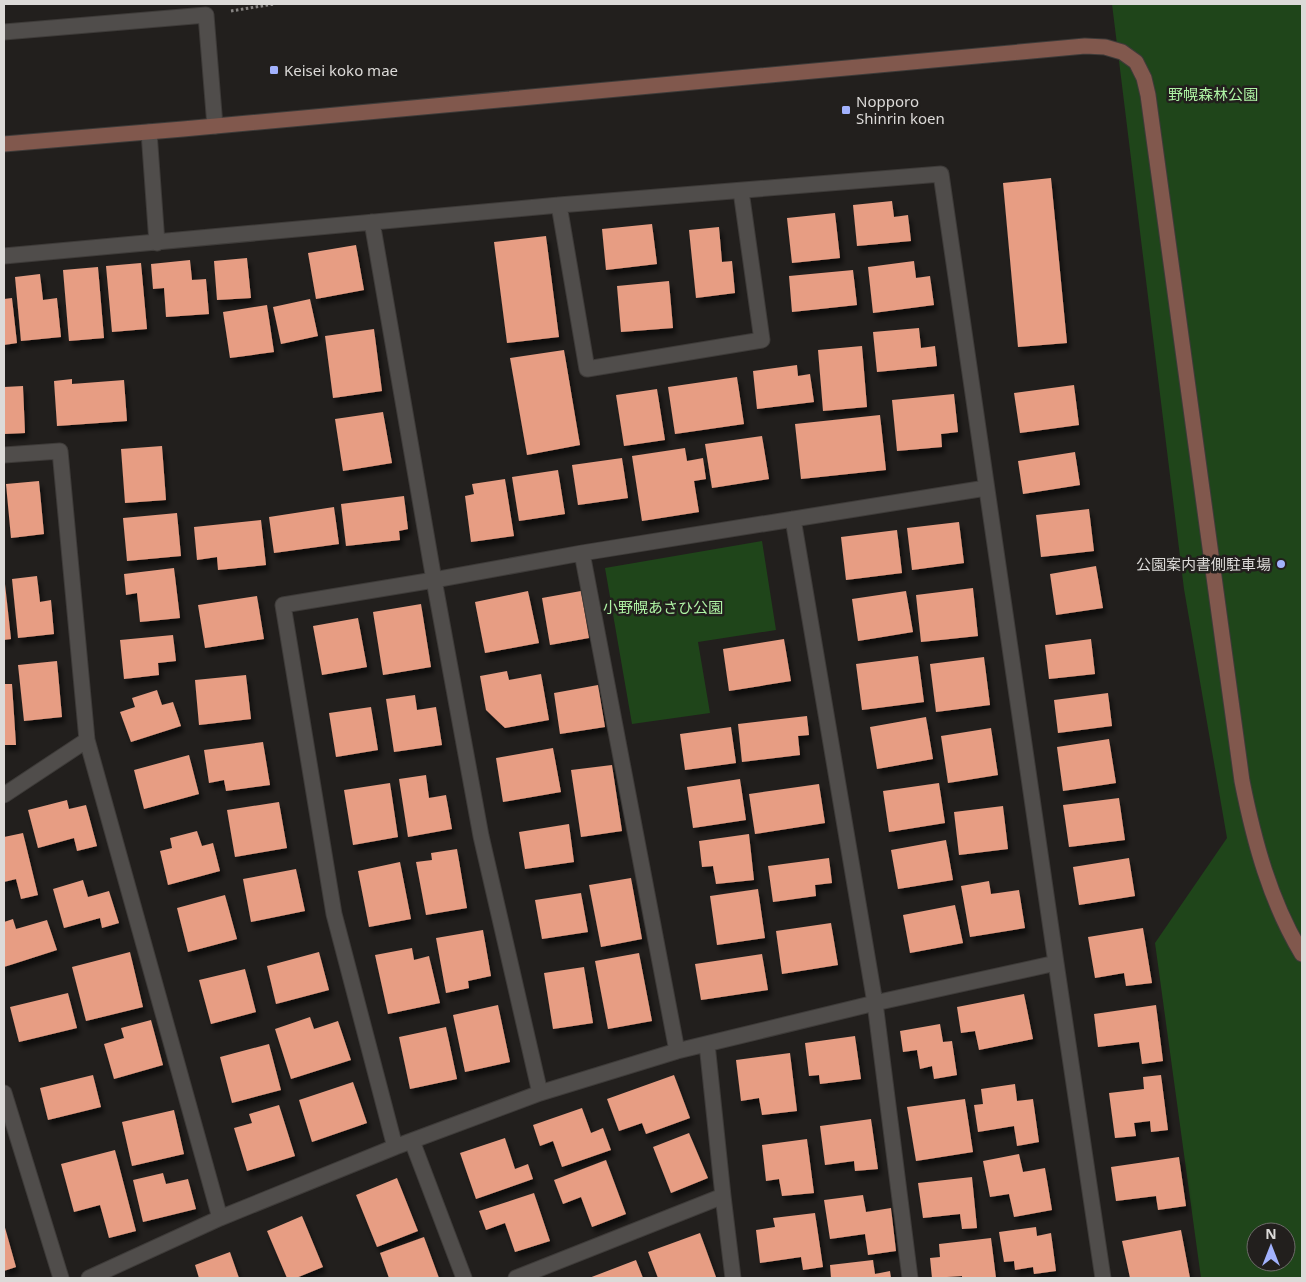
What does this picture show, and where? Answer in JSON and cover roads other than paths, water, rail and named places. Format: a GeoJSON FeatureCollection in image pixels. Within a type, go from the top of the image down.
{"type":"FeatureCollection","features":[{"type":"Feature","properties":{"kind":"street"},"geometry":{"type":"LineString","coordinates":[[4,32],[206,15],[215,126]]}},
{"type":"Feature","properties":{"kind":"street"},"geometry":{"type":"LineString","coordinates":[[4,144],[1085,46],[1105,47],[1122,52],[1136,62],[1144,78],[1148,95],[1242,781],[1257,848],[1268,880],[1302,954]]}},
{"type":"Feature","properties":{"kind":"street"},"geometry":{"type":"LineString","coordinates":[[150,132],[157,243]]}},
{"type":"Feature","properties":{"kind":"street"},"geometry":{"type":"LineString","coordinates":[[4,256],[559,205],[941,174],[1104,1278]]}},
{"type":"Feature","properties":{"kind":"street"},"geometry":{"type":"LineString","coordinates":[[559,205],[587,369],[762,340],[742,191]]}},
{"type":"Feature","properties":{"kind":"street"},"geometry":{"type":"LineString","coordinates":[[372,222],[434,580],[481,836],[540,1093]]}},
{"type":"Feature","properties":{"kind":"street"},"geometry":{"type":"LineString","coordinates":[[4,455],[60,451],[87,740],[220,1218]]}},
{"type":"Feature","properties":{"kind":"street"},"geometry":{"type":"LineString","coordinates":[[395,1147],[334,914],[284,605],[582,553],[986,488]]}},
{"type":"Feature","properties":{"kind":"street"},"geometry":{"type":"LineString","coordinates":[[793,519],[875,1003],[910,1278]]}},
{"type":"Feature","properties":{"kind":"street"},"geometry":{"type":"LineString","coordinates":[[582,553],[677,1051]]}},
{"type":"Feature","properties":{"kind":"street"},"geometry":{"type":"LineString","coordinates":[[4,795],[87,740]]}},
{"type":"Feature","properties":{"kind":"street"},"geometry":{"type":"LineString","coordinates":[[89,1278],[220,1218],[395,1147],[540,1093],[677,1051],[875,1003],[1056,963]]}},
{"type":"Feature","properties":{"kind":"street"},"geometry":{"type":"LineString","coordinates":[[708,1044],[733,1278]]}},
{"type":"Feature","properties":{"kind":"street"},"geometry":{"type":"LineString","coordinates":[[4,1094],[61,1278]]}},
{"type":"Feature","properties":{"kind":"street"},"geometry":{"type":"LineString","coordinates":[[412,1141],[464,1278]]}},
{"type":"Feature","properties":{"kind":"street"},"geometry":{"type":"LineString","coordinates":[[516,1278],[723,1196]]}},
{"type":"Feature","properties":{"kind":"place","name":"Keisei koko mae"},"geometry":{"type":"Point","coordinates":[274,70]}},
{"type":"Feature","properties":{"kind":"place","name":"Nopporo Shinrin koen"},"geometry":{"type":"Point","coordinates":[846,110]}},
{"type":"Feature","properties":{"kind":"place","name":"公園案内書側駐車場"},"geometry":{"type":"Point","coordinates":[1281,564]}},
{"type":"Feature","properties":{"kind":"park label","name":"野幌森林公園"},"geometry":{"type":"Point","coordinates":[1213,94]}},
{"type":"Feature","properties":{"kind":"park label","name":"小野幌あさひ公園"},"geometry":{"type":"Point","coordinates":[663,607]}}]}
